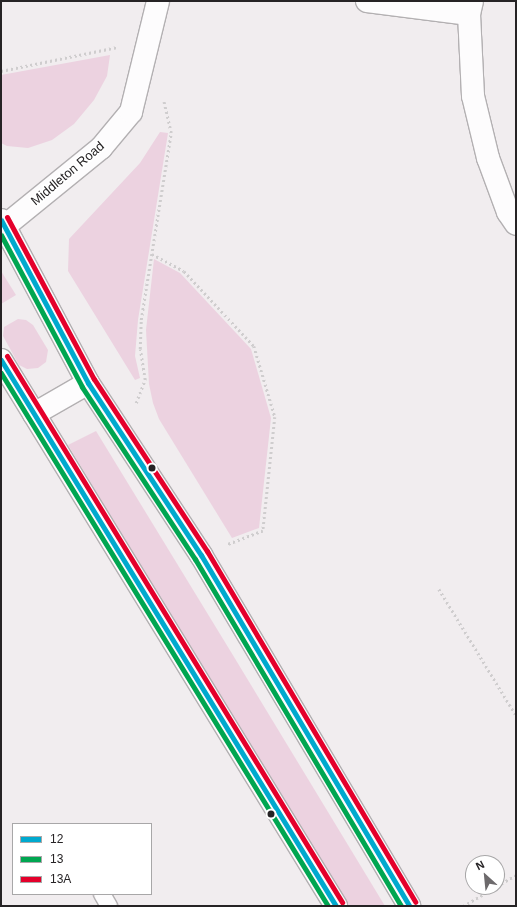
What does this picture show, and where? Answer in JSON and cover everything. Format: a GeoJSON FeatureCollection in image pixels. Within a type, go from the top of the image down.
{"type":"FeatureCollection","features":[{"type":"Feature","properties":{"kind":"street","name":"Middleton Road"},"geometry":{"type":"LineString","coordinates":[[3,223],[101,148],[131,112],[150,41],[158,1]]}},
{"type":"Feature","properties":{"kind":"street"},"geometry":{"type":"LineString","coordinates":[[367,1],[470,7],[473,96],[488,158],[508,212],[516,224]]}},
{"type":"Feature","properties":{"kind":"street"},"geometry":{"type":"LineString","coordinates":[[3,223],[88,383],[122,438],[201,555],[409,906]]}},
{"type":"Feature","properties":{"kind":"street"},"geometry":{"type":"LineString","coordinates":[[1,360],[336,906]]}},
{"type":"Feature","properties":{"kind":"street"},"geometry":{"type":"LineString","coordinates":[[34,414],[88,383]]}},
{"type":"Feature","properties":{"kind":"lane"},"geometry":{"type":"LineString","coordinates":[[103,895],[109,906]]}},
{"type":"Feature","properties":{"kind":"path"},"geometry":{"type":"LineString","coordinates":[[1,71],[150,41]]}},
{"type":"Feature","properties":{"kind":"path"},"geometry":{"type":"LineString","coordinates":[[122,438],[145,380],[140,349],[141,320],[172,133],[162,95]]}},
{"type":"Feature","properties":{"kind":"path"},"geometry":{"type":"LineString","coordinates":[[152,254],[184,271],[254,346],[275,417],[263,531],[201,555]]}},
{"type":"Feature","properties":{"kind":"path"},"geometry":{"type":"LineString","coordinates":[[439,589],[516,715]]}},
{"type":"Feature","properties":{"kind":"path"},"geometry":{"type":"LineString","coordinates":[[505,882],[516,875]]}},
{"type":"Feature","properties":{"kind":"path"},"geometry":{"type":"LineString","coordinates":[[463,906],[482,895]]}},
{"type":"Feature","properties":{"kind":"shaded area"},"geometry":{"type":"Polygon","coordinates":[[[110,55],[107,76],[94,100],[74,124],[52,140],[28,148],[7,146],[1,143],[1,75],[110,55]]]}},
{"type":"Feature","properties":{"kind":"shaded area"},"geometry":{"type":"Polygon","coordinates":[[[160,132],[168,133],[138,320],[135,356],[140,378],[135,380],[68,271],[69,239],[140,163],[160,132]]]}},
{"type":"Feature","properties":{"kind":"shaded area"},"geometry":{"type":"Polygon","coordinates":[[[154,259],[180,273],[251,349],[271,418],[259,528],[232,538],[159,419],[153,403],[149,384],[146,330],[154,259]]]}},
{"type":"Feature","properties":{"kind":"shaded area"},"geometry":{"type":"Polygon","coordinates":[[[1,271],[16,295],[1,304],[1,271]]]}},
{"type":"Feature","properties":{"kind":"shaded area"},"geometry":{"type":"Polygon","coordinates":[[[18,319],[26,320],[33,325],[48,350],[46,362],[38,368],[27,369],[19,365],[3,336],[4,327],[18,319]]]}},
{"type":"Feature","properties":{"kind":"shaded area"},"geometry":{"type":"Polygon","coordinates":[[[96,431],[385,906],[346,906],[68,445],[96,431]]]}},
{"type":"Feature","properties":{"kind":"transit line","name":"13A"},"geometry":{"type":"LineString","coordinates":[[7,217],[94,379],[207,551],[415,902]]}},
{"type":"Feature","properties":{"kind":"transit line","name":"12"},"geometry":{"type":"LineString","coordinates":[[1,220],[88,383],[201,555],[409,906]]}},
{"type":"Feature","properties":{"kind":"transit line","name":"13"},"geometry":{"type":"LineString","coordinates":[[1,235],[82,387],[195,559],[401,906]]}},
{"type":"Feature","properties":{"kind":"transit line","name":"13A"},"geometry":{"type":"LineString","coordinates":[[7,356],[342,902]]}},
{"type":"Feature","properties":{"kind":"transit line","name":"12"},"geometry":{"type":"LineString","coordinates":[[1,360],[336,906]]}},
{"type":"Feature","properties":{"kind":"transit line","name":"13"},"geometry":{"type":"LineString","coordinates":[[1,373],[328,906]]}}]}
